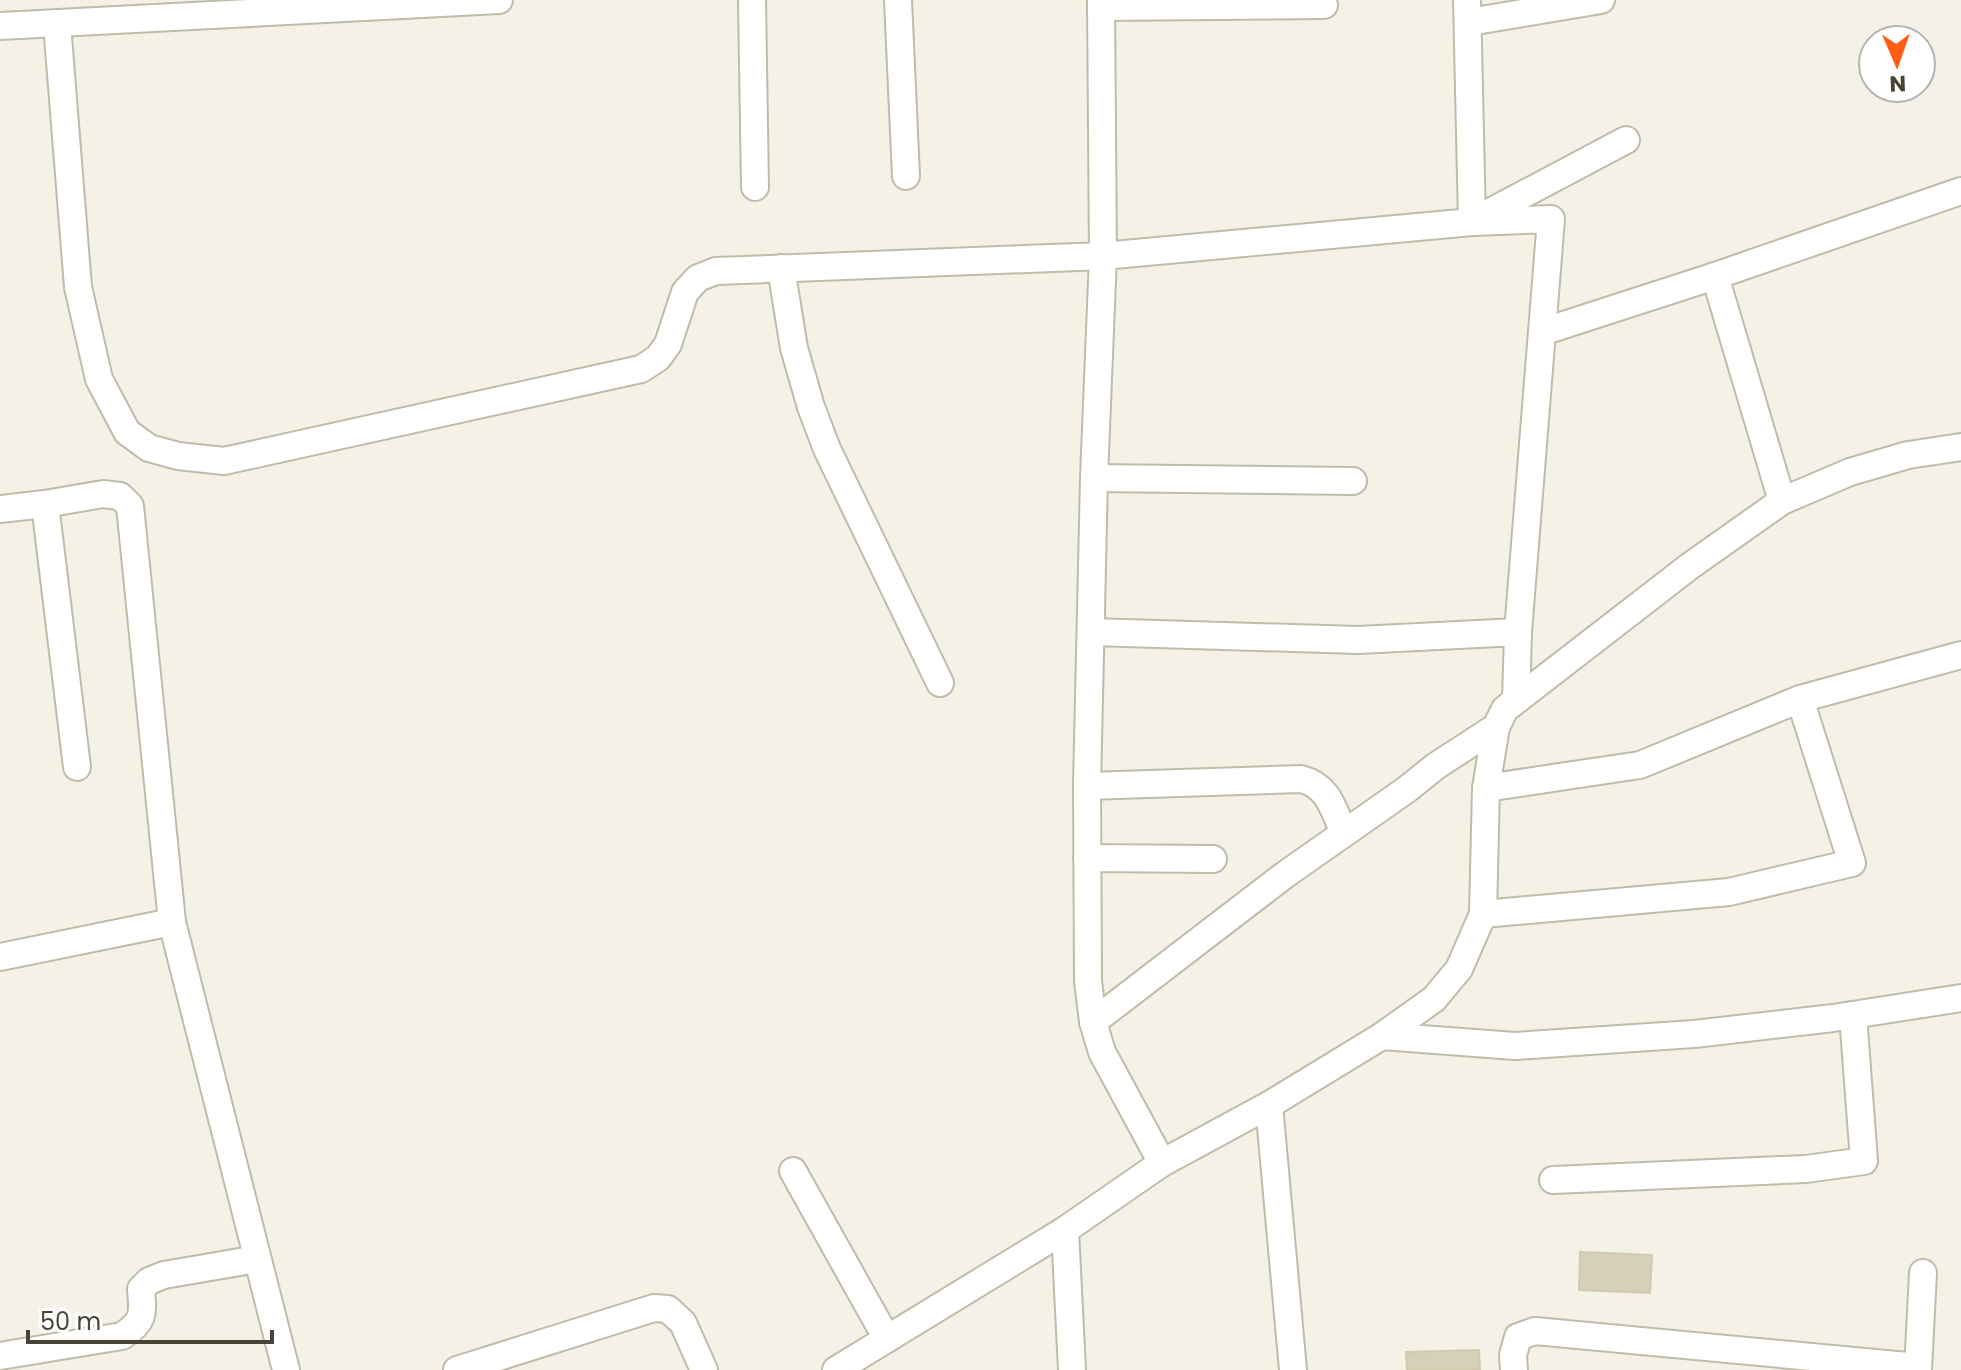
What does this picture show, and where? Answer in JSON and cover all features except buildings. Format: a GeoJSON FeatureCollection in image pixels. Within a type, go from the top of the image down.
{"type":"FeatureCollection","features":[{"type":"Feature","properties":{"kind":"street"},"geometry":{"type":"LineString","coordinates":[[0,26],[499,0]]}},
{"type":"Feature","properties":{"kind":"street"},"geometry":{"type":"LineString","coordinates":[[752,0],[755,187]]}},
{"type":"Feature","properties":{"kind":"street"},"geometry":{"type":"LineString","coordinates":[[898,0],[906,176]]}},
{"type":"Feature","properties":{"kind":"street"},"geometry":{"type":"LineString","coordinates":[[1472,222],[1468,11],[1601,0]]}},
{"type":"Feature","properties":{"kind":"street"},"geometry":{"type":"LineString","coordinates":[[1162,1163],[1102,1052],[1093,1022],[1088,981],[1087,786],[1103,256],[1101,3],[1324,5]]}},
{"type":"Feature","properties":{"kind":"street"},"geometry":{"type":"LineString","coordinates":[[57,24],[78,287],[99,379],[127,432],[149,448],[178,456],[224,461],[641,369],[658,358],[668,344],[685,292],[698,278],[716,271],[1103,256],[1472,222],[1551,219],[1518,632],[1516,700]]}},
{"type":"Feature","properties":{"kind":"street"},"geometry":{"type":"LineString","coordinates":[[1472,222],[1626,140]]}},
{"type":"Feature","properties":{"kind":"street"},"geometry":{"type":"LineString","coordinates":[[1542,332],[1961,191]]}},
{"type":"Feature","properties":{"kind":"street"},"geometry":{"type":"LineString","coordinates":[[781,268],[794,348],[827,449],[940,683]]}},
{"type":"Feature","properties":{"kind":"street"},"geometry":{"type":"LineString","coordinates":[[1715,276],[1782,501]]}},
{"type":"Feature","properties":{"kind":"street"},"geometry":{"type":"LineString","coordinates":[[836,1370],[1065,1230],[1162,1163],[1269,1105],[1382,1036],[1434,999],[1459,969],[1483,914],[1486,788],[1496,727],[1505,709],[1690,566],[1782,501],[1865,468],[1908,455],[1961,447]]}},
{"type":"Feature","properties":{"kind":"street"},"geometry":{"type":"LineString","coordinates":[[1094,478],[1353,481]]}},
{"type":"Feature","properties":{"kind":"street"},"geometry":{"type":"LineString","coordinates":[[0,509],[103,494],[120,496],[130,506],[172,922],[286,1370]]}},
{"type":"Feature","properties":{"kind":"street"},"geometry":{"type":"LineString","coordinates":[[45,504],[77,767]]}},
{"type":"Feature","properties":{"kind":"street"},"geometry":{"type":"LineString","coordinates":[[1092,632],[1358,640],[1518,632]]}},
{"type":"Feature","properties":{"kind":"street"},"geometry":{"type":"LineString","coordinates":[[1486,788],[1640,765],[1800,699],[1961,655]]}},
{"type":"Feature","properties":{"kind":"street"},"geometry":{"type":"LineString","coordinates":[[1483,914],[1729,892],[1852,863],[1800,699]]}},
{"type":"Feature","properties":{"kind":"street"},"geometry":{"type":"LineString","coordinates":[[1093,1022],[1344,833],[1496,727]]}},
{"type":"Feature","properties":{"kind":"street"},"geometry":{"type":"LineString","coordinates":[[1087,786],[1301,779],[1323,789],[1344,833]]}},
{"type":"Feature","properties":{"kind":"street"},"geometry":{"type":"LineString","coordinates":[[1087,858],[1213,859]]}},
{"type":"Feature","properties":{"kind":"street"},"geometry":{"type":"LineString","coordinates":[[0,957],[172,922]]}},
{"type":"Feature","properties":{"kind":"street"},"geometry":{"type":"LineString","coordinates":[[1382,1036],[1515,1046],[1694,1034],[1853,1015],[1961,998]]}},
{"type":"Feature","properties":{"kind":"street"},"geometry":{"type":"LineString","coordinates":[[1553,1180],[1806,1169],[1864,1161],[1853,1015]]}},
{"type":"Feature","properties":{"kind":"street"},"geometry":{"type":"LineString","coordinates":[[1269,1105],[1293,1370]]}},
{"type":"Feature","properties":{"kind":"street"},"geometry":{"type":"LineString","coordinates":[[793,1171],[887,1339]]}},
{"type":"Feature","properties":{"kind":"street"},"geometry":{"type":"LineString","coordinates":[[1065,1230],[1072,1370]]}},
{"type":"Feature","properties":{"kind":"street"},"geometry":{"type":"LineString","coordinates":[[0,1356],[122,1336],[136,1327],[143,1315],[141,1289],[149,1281],[164,1275],[257,1259]]}},
{"type":"Feature","properties":{"kind":"street"},"geometry":{"type":"LineString","coordinates":[[1514,1370],[1513,1355],[1518,1337],[1535,1331],[1918,1369],[1923,1273]]}},
{"type":"Feature","properties":{"kind":"street"},"geometry":{"type":"LineString","coordinates":[[457,1370],[654,1308],[668,1309],[683,1323],[704,1370]]}}]}
